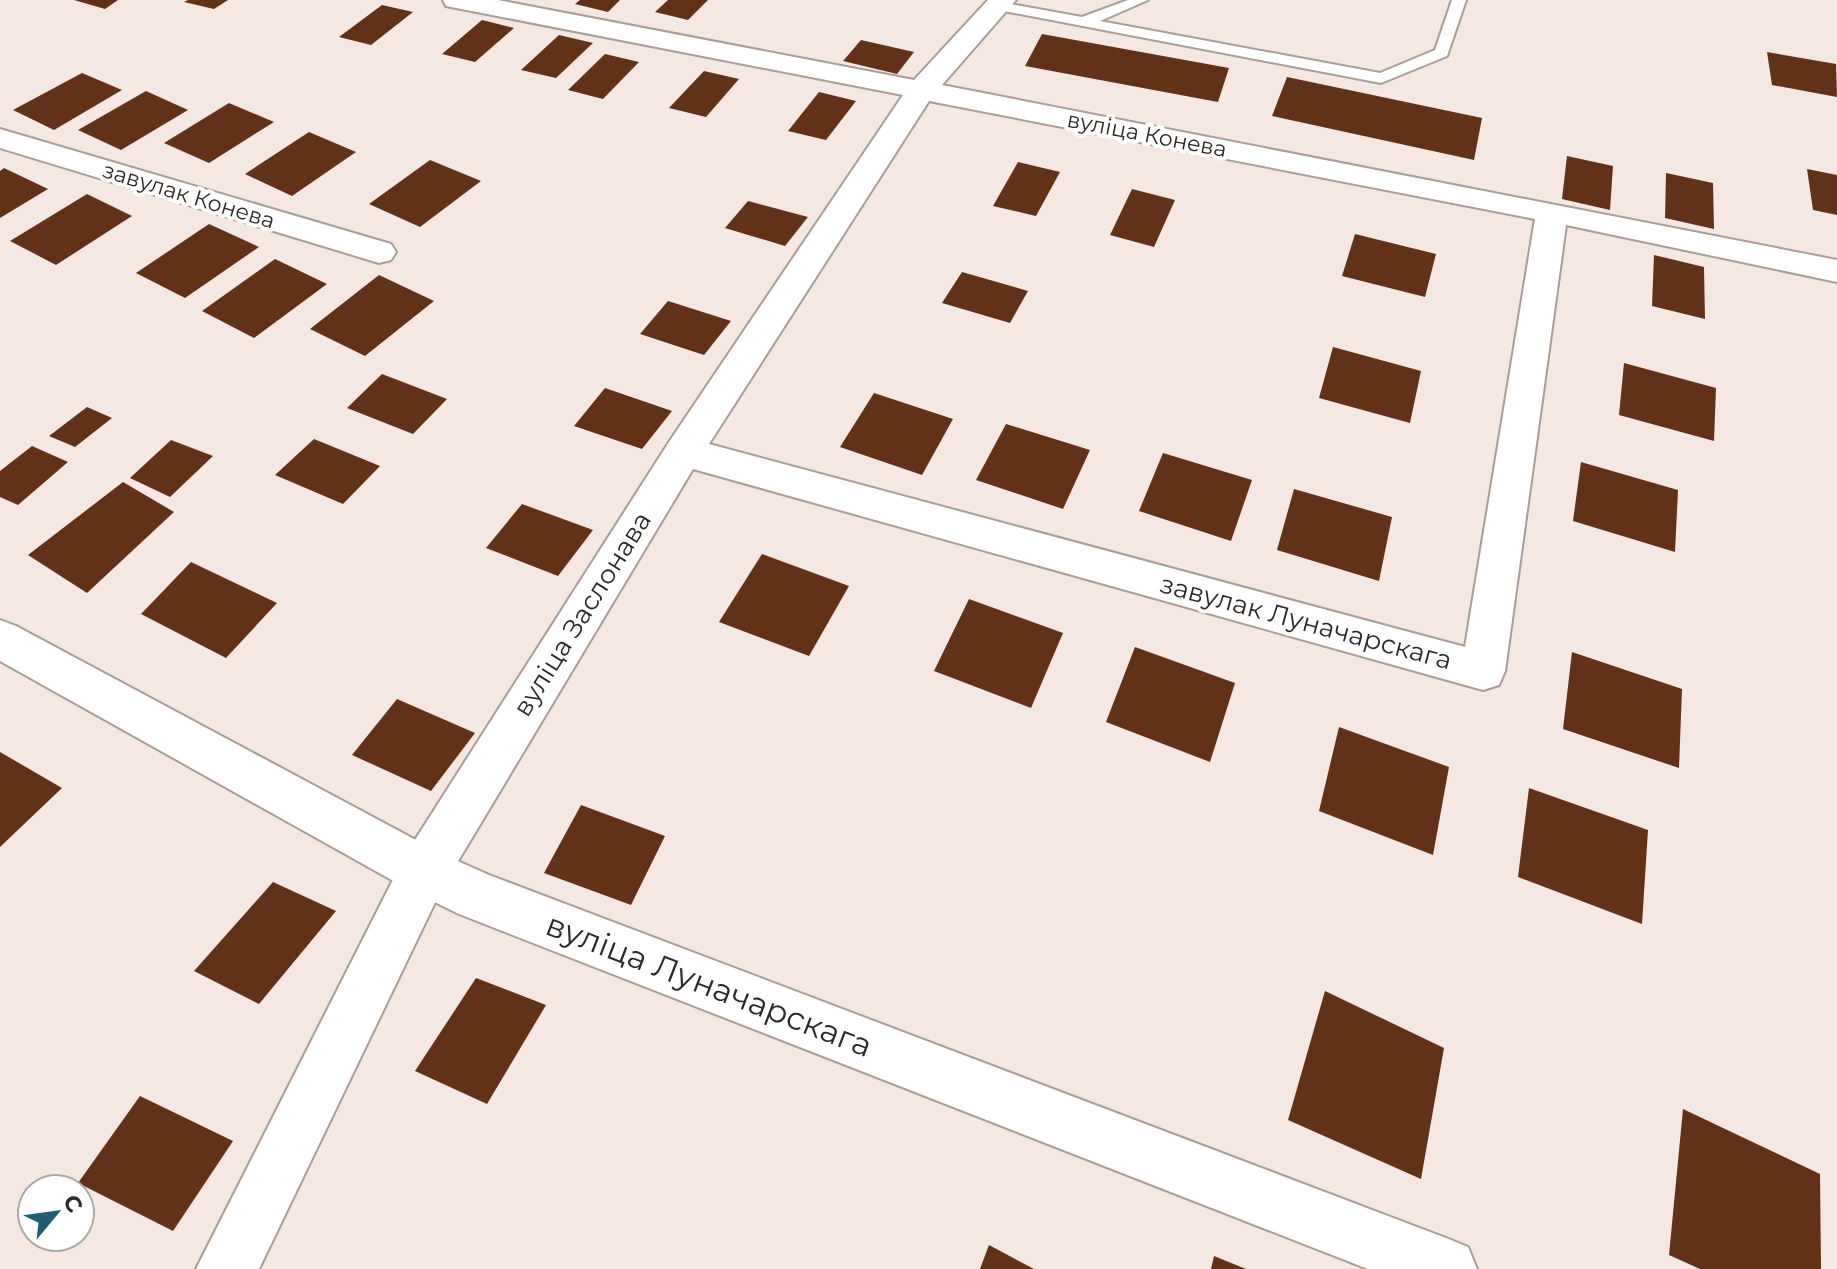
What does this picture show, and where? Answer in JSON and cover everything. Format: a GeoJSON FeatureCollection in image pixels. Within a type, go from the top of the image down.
{"type":"FeatureCollection","features":[{"type":"Feature","properties":{"kind":"street","name":"вуліца Конева"},"geometry":{"type":"LineString","coordinates":[[456,0],[1552,212],[1837,271]]}},
{"type":"Feature","properties":{"kind":"street","name":"вуліца Заслонава"},"geometry":{"type":"LineString","coordinates":[[227,1269],[424,871],[683,452],[921,90],[1001,3]]}},
{"type":"Feature","properties":{"kind":"street","name":"завулак Конева"},"geometry":{"type":"LineString","coordinates":[[0,138],[379,252]]}},
{"type":"Feature","properties":{"kind":"street","name":"завулак Луначарскага"},"geometry":{"type":"LineString","coordinates":[[683,452],[1483,671],[1552,212]]}},
{"type":"Feature","properties":{"kind":"street","name":"вуліца Луначарскага"},"geometry":{"type":"LineString","coordinates":[[0,639],[424,871],[492,902],[1446,1269]]}},
{"type":"Feature","properties":{"kind":"lane"},"geometry":{"type":"LineString","coordinates":[[1082,22],[1141,0]]}},
{"type":"Feature","properties":{"kind":"lane"},"geometry":{"type":"LineString","coordinates":[[1001,3],[1082,22],[1381,78],[1442,53],[1459,0]]}},
{"type":"Feature","properties":{"kind":"building"},"geometry":{"type":"Polygon","coordinates":[[[74,0],[118,0],[105,9],[74,0]]]}},
{"type":"Feature","properties":{"kind":"building"},"geometry":{"type":"Polygon","coordinates":[[[228,0],[214,9],[184,2],[228,0]]]}},
{"type":"Feature","properties":{"kind":"building"},"geometry":{"type":"Polygon","coordinates":[[[580,0],[620,0],[608,12],[575,4],[580,0]]]}},
{"type":"Feature","properties":{"kind":"building"},"geometry":{"type":"Polygon","coordinates":[[[668,0],[708,0],[688,20],[655,12],[668,0]]]}},
{"type":"Feature","properties":{"kind":"building"},"geometry":{"type":"Polygon","coordinates":[[[382,5],[413,12],[371,45],[339,37],[382,5]]]}},
{"type":"Feature","properties":{"kind":"building"},"geometry":{"type":"Polygon","coordinates":[[[482,20],[514,28],[475,62],[442,54],[482,20]]]}},
{"type":"Feature","properties":{"kind":"building"},"geometry":{"type":"Polygon","coordinates":[[[1042,34],[1229,68],[1218,102],[1025,66],[1042,34]]]}},
{"type":"Feature","properties":{"kind":"building"},"geometry":{"type":"Polygon","coordinates":[[[559,35],[593,43],[556,78],[521,70],[559,35]]]}},
{"type":"Feature","properties":{"kind":"building"},"geometry":{"type":"Polygon","coordinates":[[[861,40],[914,52],[897,74],[843,61],[861,40]]]}},
{"type":"Feature","properties":{"kind":"building"},"geometry":{"type":"Polygon","coordinates":[[[1767,52],[1836,64],[1837,97],[1772,85],[1767,52]]]}},
{"type":"Feature","properties":{"kind":"building"},"geometry":{"type":"Polygon","coordinates":[[[605,54],[639,62],[603,99],[568,90],[605,54]]]}},
{"type":"Feature","properties":{"kind":"building"},"geometry":{"type":"Polygon","coordinates":[[[704,71],[739,79],[706,117],[669,108],[704,71]]]}},
{"type":"Feature","properties":{"kind":"building"},"geometry":{"type":"Polygon","coordinates":[[[82,73],[122,90],[54,130],[13,110],[82,73]]]}},
{"type":"Feature","properties":{"kind":"building"},"geometry":{"type":"Polygon","coordinates":[[[1287,77],[1482,118],[1474,160],[1272,116],[1287,77]]]}},
{"type":"Feature","properties":{"kind":"building"},"geometry":{"type":"Polygon","coordinates":[[[146,91],[188,110],[121,150],[78,130],[146,91]]]}},
{"type":"Feature","properties":{"kind":"building"},"geometry":{"type":"Polygon","coordinates":[[[819,92],[856,101],[826,140],[788,131],[819,92]]]}},
{"type":"Feature","properties":{"kind":"building"},"geometry":{"type":"Polygon","coordinates":[[[229,103],[274,122],[209,163],[164,143],[229,103]]]}},
{"type":"Feature","properties":{"kind":"building"},"geometry":{"type":"Polygon","coordinates":[[[309,132],[356,152],[292,196],[245,174],[309,132]]]}},
{"type":"Feature","properties":{"kind":"building"},"geometry":{"type":"Polygon","coordinates":[[[1567,156],[1613,166],[1610,210],[1562,199],[1567,156]]]}},
{"type":"Feature","properties":{"kind":"building"},"geometry":{"type":"Polygon","coordinates":[[[430,160],[481,181],[420,227],[369,204],[430,160]]]}},
{"type":"Feature","properties":{"kind":"building"},"geometry":{"type":"Polygon","coordinates":[[[1018,162],[1060,172],[1036,216],[993,206],[1018,162]]]}},
{"type":"Feature","properties":{"kind":"building"},"geometry":{"type":"Polygon","coordinates":[[[4,168],[48,189],[0,218],[0,171],[4,168]]]}},
{"type":"Feature","properties":{"kind":"building"},"geometry":{"type":"Polygon","coordinates":[[[1807,169],[1837,175],[1837,215],[1813,210],[1807,169]]]}},
{"type":"Feature","properties":{"kind":"building"},"geometry":{"type":"Polygon","coordinates":[[[1666,173],[1713,183],[1714,229],[1665,218],[1666,173]]]}},
{"type":"Feature","properties":{"kind":"building"},"geometry":{"type":"Polygon","coordinates":[[[1132,189],[1175,200],[1154,247],[1110,235],[1132,189]]]}},
{"type":"Feature","properties":{"kind":"building"},"geometry":{"type":"Polygon","coordinates":[[[87,194],[132,216],[56,265],[10,241],[87,194]]]}},
{"type":"Feature","properties":{"kind":"building"},"geometry":{"type":"Polygon","coordinates":[[[748,201],[808,217],[785,246],[725,228],[748,201]]]}},
{"type":"Feature","properties":{"kind":"building"},"geometry":{"type":"Polygon","coordinates":[[[209,224],[259,247],[185,298],[136,273],[209,224]]]}},
{"type":"Feature","properties":{"kind":"building"},"geometry":{"type":"Polygon","coordinates":[[[1355,234],[1436,254],[1425,297],[1342,276],[1355,234]]]}},
{"type":"Feature","properties":{"kind":"building"},"geometry":{"type":"Polygon","coordinates":[[[1654,255],[1704,267],[1705,319],[1652,306],[1654,255]]]}},
{"type":"Feature","properties":{"kind":"building"},"geometry":{"type":"Polygon","coordinates":[[[275,259],[327,284],[254,338],[202,311],[275,259]]]}},
{"type":"Feature","properties":{"kind":"building"},"geometry":{"type":"Polygon","coordinates":[[[962,272],[1028,291],[1010,323],[942,303],[962,272]]]}},
{"type":"Feature","properties":{"kind":"building"},"geometry":{"type":"Polygon","coordinates":[[[379,275],[434,301],[365,356],[310,329],[379,275]]]}},
{"type":"Feature","properties":{"kind":"building"},"geometry":{"type":"Polygon","coordinates":[[[668,301],[731,321],[704,355],[640,334],[668,301]]]}},
{"type":"Feature","properties":{"kind":"building"},"geometry":{"type":"Polygon","coordinates":[[[1333,347],[1421,371],[1410,423],[1319,398],[1333,347]]]}},
{"type":"Feature","properties":{"kind":"building"},"geometry":{"type":"Polygon","coordinates":[[[1624,363],[1716,388],[1714,441],[1619,415],[1624,363]]]}},
{"type":"Feature","properties":{"kind":"building"},"geometry":{"type":"Polygon","coordinates":[[[382,374],[447,399],[413,434],[347,408],[382,374]]]}},
{"type":"Feature","properties":{"kind":"building"},"geometry":{"type":"Polygon","coordinates":[[[605,388],[672,411],[642,449],[574,426],[605,388]]]}},
{"type":"Feature","properties":{"kind":"building"},"geometry":{"type":"Polygon","coordinates":[[[874,393],[953,419],[922,475],[840,447],[874,393]]]}},
{"type":"Feature","properties":{"kind":"building"},"geometry":{"type":"Polygon","coordinates":[[[87,407],[112,418],[75,447],[49,436],[87,407]]]}},
{"type":"Feature","properties":{"kind":"building"},"geometry":{"type":"Polygon","coordinates":[[[1006,424],[1090,450],[1063,509],[976,480],[1006,424]]]}},
{"type":"Feature","properties":{"kind":"building"},"geometry":{"type":"Polygon","coordinates":[[[314,439],[380,466],[343,504],[275,475],[314,439]]]}},
{"type":"Feature","properties":{"kind":"building"},"geometry":{"type":"Polygon","coordinates":[[[171,440],[213,456],[170,497],[130,478],[171,440]]]}},
{"type":"Feature","properties":{"kind":"building"},"geometry":{"type":"Polygon","coordinates":[[[32,446],[68,462],[18,505],[0,497],[0,471],[32,446]]]}},
{"type":"Feature","properties":{"kind":"building"},"geometry":{"type":"Polygon","coordinates":[[[1163,453],[1252,480],[1231,541],[1139,511],[1163,453]]]}},
{"type":"Feature","properties":{"kind":"building"},"geometry":{"type":"Polygon","coordinates":[[[1581,462],[1678,490],[1675,552],[1573,521],[1581,462]]]}},
{"type":"Feature","properties":{"kind":"building"},"geometry":{"type":"Polygon","coordinates":[[[123,482],[174,512],[87,593],[28,555],[123,482]]]}},
{"type":"Feature","properties":{"kind":"building"},"geometry":{"type":"Polygon","coordinates":[[[1294,489],[1392,517],[1379,581],[1277,550],[1294,489]]]}},
{"type":"Feature","properties":{"kind":"building"},"geometry":{"type":"Polygon","coordinates":[[[522,504],[593,530],[558,576],[486,548],[522,504]]]}},
{"type":"Feature","properties":{"kind":"building"},"geometry":{"type":"Polygon","coordinates":[[[762,554],[849,586],[809,656],[719,622],[762,554]]]}},
{"type":"Feature","properties":{"kind":"building"},"geometry":{"type":"Polygon","coordinates":[[[191,562],[277,603],[226,658],[141,614],[191,562]]]}},
{"type":"Feature","properties":{"kind":"building"},"geometry":{"type":"Polygon","coordinates":[[[969,599],[1063,633],[1031,708],[934,671],[969,599]]]}},
{"type":"Feature","properties":{"kind":"building"},"geometry":{"type":"Polygon","coordinates":[[[1135,647],[1235,683],[1210,762],[1106,722],[1135,647]]]}},
{"type":"Feature","properties":{"kind":"building"},"geometry":{"type":"Polygon","coordinates":[[[1572,652],[1682,689],[1679,768],[1563,729],[1572,652]]]}},
{"type":"Feature","properties":{"kind":"building"},"geometry":{"type":"Polygon","coordinates":[[[397,699],[475,733],[431,791],[352,755],[397,699]]]}},
{"type":"Feature","properties":{"kind":"building"},"geometry":{"type":"Polygon","coordinates":[[[1339,727],[1449,767],[1433,855],[1319,811],[1339,727]]]}},
{"type":"Feature","properties":{"kind":"building"},"geometry":{"type":"Polygon","coordinates":[[[0,752],[62,788],[0,847],[0,752]]]}},
{"type":"Feature","properties":{"kind":"building"},"geometry":{"type":"Polygon","coordinates":[[[1529,788],[1648,830],[1642,924],[1518,877],[1529,788]]]}},
{"type":"Feature","properties":{"kind":"building"},"geometry":{"type":"Polygon","coordinates":[[[581,805],[665,836],[631,905],[544,873],[581,805]]]}},
{"type":"Feature","properties":{"kind":"building"},"geometry":{"type":"Polygon","coordinates":[[[273,882],[336,911],[259,1004],[194,971],[273,882]]]}},
{"type":"Feature","properties":{"kind":"building"},"geometry":{"type":"Polygon","coordinates":[[[476,978],[546,1005],[487,1104],[415,1071],[476,978]]]}},
{"type":"Feature","properties":{"kind":"building"},"geometry":{"type":"Polygon","coordinates":[[[1325,991],[1444,1048],[1421,1179],[1288,1120],[1325,991]]]}},
{"type":"Feature","properties":{"kind":"building"},"geometry":{"type":"Polygon","coordinates":[[[140,1096],[233,1141],[173,1231],[96,1192],[96,1173],[85,1173],[140,1096]]]}},
{"type":"Feature","properties":{"kind":"building"},"geometry":{"type":"Polygon","coordinates":[[[1683,1109],[1820,1174],[1821,1269],[1700,1269],[1669,1255],[1683,1109]]]}},
{"type":"Feature","properties":{"kind":"building"},"geometry":{"type":"Polygon","coordinates":[[[989,1245],[1034,1269],[980,1269],[989,1245]]]}},
{"type":"Feature","properties":{"kind":"building"},"geometry":{"type":"Polygon","coordinates":[[[1214,1256],[1246,1269],[1211,1269],[1214,1256]]]}}]}
